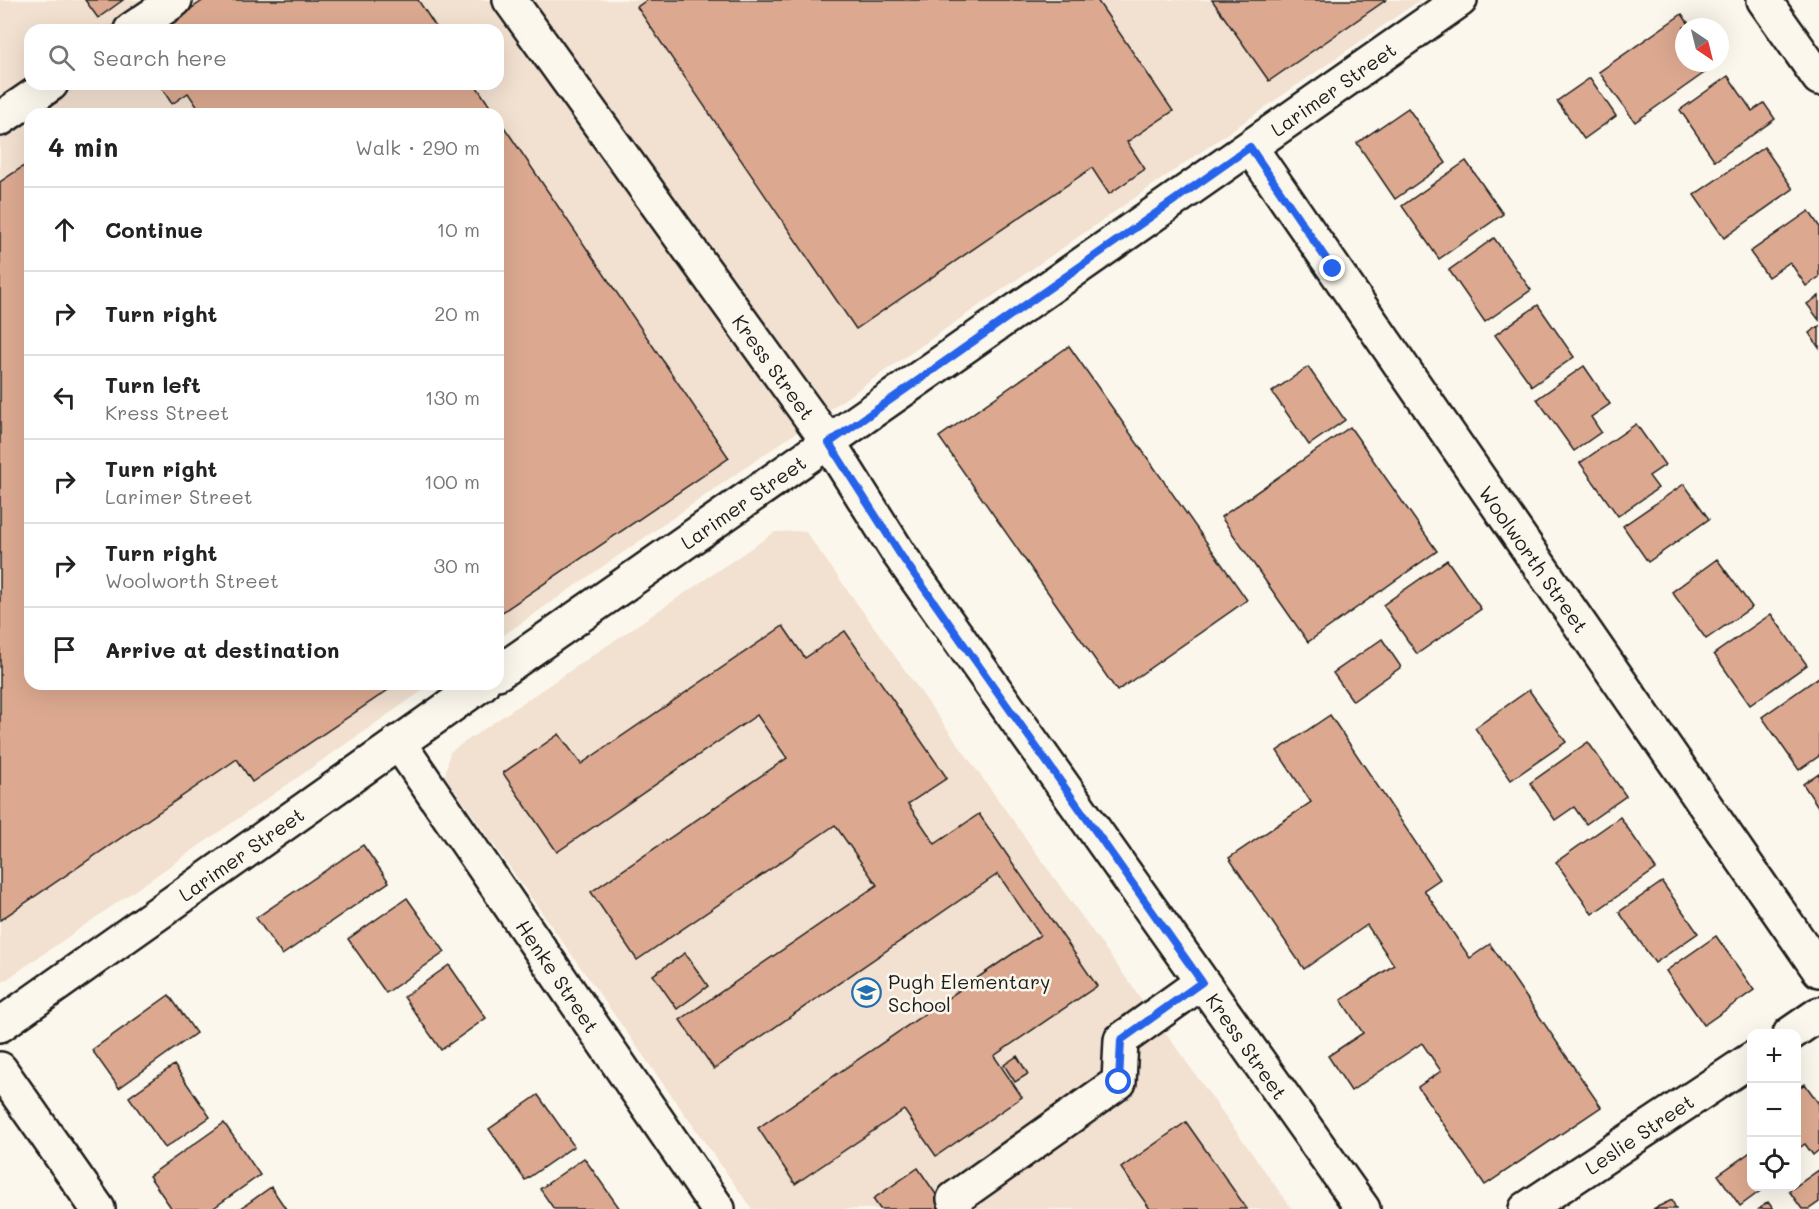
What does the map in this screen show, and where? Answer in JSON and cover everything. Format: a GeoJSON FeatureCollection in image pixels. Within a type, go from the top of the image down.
{"type":"FeatureCollection","features":[{"type":"Feature","properties":{"kind":"street"},"geometry":{"type":"LineString","coordinates":[[140,24],[175,0]]}},
{"type":"Feature","properties":{"kind":"street","name":"Kress Street"},"geometry":{"type":"LineString","coordinates":[[510,0],[829,443],[900,554],[1363,1209]]}},
{"type":"Feature","properties":{"kind":"street","name":"Larimer Street"},"geometry":{"type":"LineString","coordinates":[[504,669],[1460,0]]}},
{"type":"Feature","properties":{"kind":"street"},"geometry":{"type":"LineString","coordinates":[[1764,0],[1819,78]]}},
{"type":"Feature","properties":{"kind":"street"},"geometry":{"type":"LineString","coordinates":[[0,119],[42,90]]}},
{"type":"Feature","properties":{"kind":"street","name":"Woolworth Street"},"geometry":{"type":"LineString","coordinates":[[1250,147],[1819,969]]}},
{"type":"Feature","properties":{"kind":"street","name":"Larimer Street"},"geometry":{"type":"LineString","coordinates":[[0,1025],[473,690]]}},
{"type":"Feature","properties":{"kind":"street","name":"Henke Street"},"geometry":{"type":"LineString","coordinates":[[398,742],[718,1209]]}},
{"type":"Feature","properties":{"kind":"street"},"geometry":{"type":"LineString","coordinates":[[954,1199],[1119,1082],[1121,1040],[1202,982]]}},
{"type":"Feature","properties":{"kind":"street"},"geometry":{"type":"LineString","coordinates":[[1797,1029],[1819,1014]]}},
{"type":"Feature","properties":{"kind":"street","name":"Leslie Street"},"geometry":{"type":"LineString","coordinates":[[1526,1209],[1747,1062]]}},
{"type":"Feature","properties":{"kind":"street"},"geometry":{"type":"LineString","coordinates":[[0,1069],[98,1209]]}},
{"type":"Feature","properties":{"kind":"shaded area"},"geometry":{"type":"Polygon","coordinates":[[[0,0],[1420,0],[504,635],[504,108],[24,108],[24,690],[423,690],[0,984],[0,0]]]}},
{"type":"Feature","properties":{"kind":"shaded area","name":"Pugh Elementary School"},"geometry":{"type":"Polygon","coordinates":[[[805,531],[1292,1209],[752,1209],[445,776],[450,752],[775,532],[805,531]]]}},
{"type":"Feature","properties":{"kind":"building"},"geometry":{"type":"Polygon","coordinates":[[[85,0],[123,0],[98,18],[85,0]]]}},
{"type":"Feature","properties":{"kind":"building"},"geometry":{"type":"Polygon","coordinates":[[[204,0],[418,0],[434,24],[168,24],[204,0]]]}},
{"type":"Feature","properties":{"kind":"building"},"geometry":{"type":"Polygon","coordinates":[[[647,0],[1097,0],[1173,111],[1127,142],[1145,169],[1109,194],[1092,168],[856,329],[637,7],[647,0]]]}},
{"type":"Feature","properties":{"kind":"building"},"geometry":{"type":"Polygon","coordinates":[[[1212,0],[1386,0],[1269,81],[1212,0]]]}},
{"type":"Feature","properties":{"kind":"building"},"geometry":{"type":"Polygon","coordinates":[[[1675,19],[1675,72],[1706,72],[1635,122],[1599,72],[1675,19]]]}},
{"type":"Feature","properties":{"kind":"building"},"geometry":{"type":"Polygon","coordinates":[[[1728,76],[1752,111],[1764,103],[1775,119],[1715,161],[1680,110],[1728,76]]]}},
{"type":"Feature","properties":{"kind":"building"},"geometry":{"type":"Polygon","coordinates":[[[1590,78],[1616,116],[1584,139],[1557,101],[1590,78]]]}},
{"type":"Feature","properties":{"kind":"building"},"geometry":{"type":"Polygon","coordinates":[[[163,90],[479,90],[491,108],[198,108],[188,93],[172,104],[163,90]]]}},
{"type":"Feature","properties":{"kind":"building"},"geometry":{"type":"Polygon","coordinates":[[[1408,108],[1446,163],[1395,199],[1357,143],[1408,108]]]}},
{"type":"Feature","properties":{"kind":"building"},"geometry":{"type":"Polygon","coordinates":[[[504,127],[729,458],[504,611],[504,127]]]}},
{"type":"Feature","properties":{"kind":"building"},"geometry":{"type":"Polygon","coordinates":[[[1764,147],[1793,189],[1724,238],[1694,195],[1764,147]]]}},
{"type":"Feature","properties":{"kind":"building"},"geometry":{"type":"Polygon","coordinates":[[[1466,161],[1503,214],[1439,259],[1402,206],[1466,161]]]}},
{"type":"Feature","properties":{"kind":"building"},"geometry":{"type":"Polygon","coordinates":[[[24,166],[24,690],[388,690],[252,782],[237,759],[0,920],[0,182],[24,166]]]}},
{"type":"Feature","properties":{"kind":"building"},"geometry":{"type":"Polygon","coordinates":[[[1809,211],[1819,226],[1819,277],[1806,286],[1790,262],[1768,277],[1750,252],[1809,211]]]}},
{"type":"Feature","properties":{"kind":"building"},"geometry":{"type":"Polygon","coordinates":[[[1494,238],[1531,290],[1485,322],[1449,270],[1494,238]]]}},
{"type":"Feature","properties":{"kind":"building"},"geometry":{"type":"Polygon","coordinates":[[[1819,296],[1819,320],[1807,304],[1819,296]]]}},
{"type":"Feature","properties":{"kind":"building"},"geometry":{"type":"Polygon","coordinates":[[[1538,305],[1574,357],[1532,386],[1495,335],[1538,305]]]}},
{"type":"Feature","properties":{"kind":"building"},"geometry":{"type":"Polygon","coordinates":[[[1819,326],[1819,348],[1809,333],[1819,326]]]}},
{"type":"Feature","properties":{"kind":"building"},"geometry":{"type":"Polygon","coordinates":[[[1069,346],[1247,600],[1117,691],[939,437],[1069,346]]]}},
{"type":"Feature","properties":{"kind":"building"},"geometry":{"type":"Polygon","coordinates":[[[1584,366],[1610,404],[1591,417],[1601,432],[1574,451],[1537,399],[1584,366]]]}},
{"type":"Feature","properties":{"kind":"building"},"geometry":{"type":"Polygon","coordinates":[[[1308,367],[1345,420],[1309,445],[1272,392],[1308,367]]]}},
{"type":"Feature","properties":{"kind":"building"},"geometry":{"type":"Polygon","coordinates":[[[1636,424],[1665,465],[1649,476],[1658,488],[1618,516],[1580,463],[1636,424]]]}},
{"type":"Feature","properties":{"kind":"building"},"geometry":{"type":"Polygon","coordinates":[[[1350,427],[1437,551],[1308,642],[1221,517],[1350,427]]]}},
{"type":"Feature","properties":{"kind":"building"},"geometry":{"type":"Polygon","coordinates":[[[1684,484],[1709,519],[1648,562],[1623,526],[1684,484]]]}},
{"type":"Feature","properties":{"kind":"building"},"geometry":{"type":"Polygon","coordinates":[[[1717,559],[1752,607],[1706,639],[1672,592],[1717,559]]]}},
{"type":"Feature","properties":{"kind":"building"},"geometry":{"type":"Polygon","coordinates":[[[1447,560],[1481,609],[1417,654],[1383,605],[1447,560]]]}},
{"type":"Feature","properties":{"kind":"building"},"geometry":{"type":"Polygon","coordinates":[[[1771,614],[1807,665],[1750,705],[1714,654],[1771,614]]]}},
{"type":"Feature","properties":{"kind":"building"},"geometry":{"type":"Polygon","coordinates":[[[783,626],[805,658],[845,631],[947,778],[908,804],[935,844],[979,814],[1097,986],[994,1056],[1022,1097],[936,1156],[904,1110],[795,1184],[758,1128],[1040,935],[998,874],[714,1069],[680,1020],[877,885],[835,825],[637,960],[591,892],[787,758],[757,715],[557,852],[503,773],[559,734],[581,764],[783,626]]]}},
{"type":"Feature","properties":{"kind":"building"},"geometry":{"type":"Polygon","coordinates":[[[1382,639],[1401,667],[1353,701],[1333,673],[1382,639]]]}},
{"type":"Feature","properties":{"kind":"building"},"geometry":{"type":"Polygon","coordinates":[[[1819,677],[1819,756],[1799,770],[1762,717],[1819,677]]]}},
{"type":"Feature","properties":{"kind":"building"},"geometry":{"type":"Polygon","coordinates":[[[1529,690],[1566,742],[1511,780],[1475,728],[1529,690]]]}},
{"type":"Feature","properties":{"kind":"building"},"geometry":{"type":"Polygon","coordinates":[[[1330,715],[1440,879],[1424,890],[1470,958],[1490,944],[1601,1107],[1485,1185],[1418,1087],[1441,1071],[1422,1043],[1351,1091],[1328,1056],[1363,1033],[1341,1000],[1394,965],[1367,925],[1304,969],[1229,858],[1311,802],[1277,751],[1330,715]]]}},
{"type":"Feature","properties":{"kind":"building"},"geometry":{"type":"Polygon","coordinates":[[[1588,742],[1626,796],[1586,824],[1574,807],[1555,820],[1530,783],[1588,742]]]}},
{"type":"Feature","properties":{"kind":"building"},"geometry":{"type":"Polygon","coordinates":[[[1819,773],[1819,808],[1803,784],[1819,773]]]}},
{"type":"Feature","properties":{"kind":"building"},"geometry":{"type":"Polygon","coordinates":[[[1620,817],[1656,869],[1592,914],[1556,862],[1620,817]]]}},
{"type":"Feature","properties":{"kind":"building"},"geometry":{"type":"Polygon","coordinates":[[[363,845],[389,882],[282,955],[256,918],[363,845]]]}},
{"type":"Feature","properties":{"kind":"building"},"geometry":{"type":"Polygon","coordinates":[[[1662,882],[1698,933],[1655,963],[1619,912],[1662,882]]]}},
{"type":"Feature","properties":{"kind":"building"},"geometry":{"type":"Polygon","coordinates":[[[407,898],[445,952],[386,993],[348,939],[407,898]]]}},
{"type":"Feature","properties":{"kind":"building"},"geometry":{"type":"Polygon","coordinates":[[[1716,936],[1754,990],[1704,1025],[1666,971],[1716,936]]]}},
{"type":"Feature","properties":{"kind":"building"},"geometry":{"type":"Polygon","coordinates":[[[685,953],[708,986],[677,1009],[653,975],[685,953]]]}},
{"type":"Feature","properties":{"kind":"building"},"geometry":{"type":"Polygon","coordinates":[[[449,965],[486,1018],[441,1050],[404,997],[449,965]]]}},
{"type":"Feature","properties":{"kind":"building"},"geometry":{"type":"Polygon","coordinates":[[[169,995],[196,1033],[119,1088],[92,1050],[169,995]]]}},
{"type":"Feature","properties":{"kind":"building"},"geometry":{"type":"Polygon","coordinates":[[[1017,1056],[1028,1074],[1015,1082],[1004,1065],[1017,1056]]]}},
{"type":"Feature","properties":{"kind":"building"},"geometry":{"type":"Polygon","coordinates":[[[174,1065],[210,1117],[165,1148],[129,1097],[174,1065]]]}},
{"type":"Feature","properties":{"kind":"building"},"geometry":{"type":"Polygon","coordinates":[[[1805,1084],[1819,1104],[1819,1150],[1813,1155],[1805,1144],[1801,1147],[1801,1086],[1805,1084]]]}},
{"type":"Feature","properties":{"kind":"building"},"geometry":{"type":"Polygon","coordinates":[[[538,1095],[574,1146],[525,1180],[489,1129],[538,1095]]]}},
{"type":"Feature","properties":{"kind":"building"},"geometry":{"type":"Polygon","coordinates":[[[1186,1122],[1247,1209],[1150,1209],[1121,1168],[1186,1122]]]}},
{"type":"Feature","properties":{"kind":"building"},"geometry":{"type":"Polygon","coordinates":[[[224,1123],[260,1175],[212,1209],[172,1209],[149,1176],[224,1123]]]}},
{"type":"Feature","properties":{"kind":"building"},"geometry":{"type":"Polygon","coordinates":[[[1747,1155],[1747,1191],[1760,1191],[1740,1206],[1718,1175],[1747,1155]]]}},
{"type":"Feature","properties":{"kind":"building"},"geometry":{"type":"Polygon","coordinates":[[[584,1158],[620,1209],[554,1209],[540,1189],[584,1158]]]}},
{"type":"Feature","properties":{"kind":"building"},"geometry":{"type":"Polygon","coordinates":[[[918,1168],[946,1209],[880,1209],[873,1199],[918,1168]]]}},
{"type":"Feature","properties":{"kind":"building"},"geometry":{"type":"Polygon","coordinates":[[[1819,1170],[1819,1202],[1809,1209],[1802,1209],[1789,1191],[1801,1191],[1801,1183],[1819,1170]]]}},
{"type":"Feature","properties":{"kind":"building"},"geometry":{"type":"Polygon","coordinates":[[[271,1187],[286,1209],[240,1209],[271,1187]]]}},
{"type":"Feature","properties":{"kind":"building"},"geometry":{"type":"Polygon","coordinates":[[[1672,1200],[1676,1209],[1653,1209],[1672,1200]]]}},
{"type":"Feature","properties":{"kind":"building"},"geometry":{"type":"Polygon","coordinates":[[[1768,1202],[1773,1209],[1759,1209],[1768,1202]]]}},
{"type":"Feature","properties":{"kind":"place","name":"Pugh Elementary School"},"geometry":{"type":"Point","coordinates":[867,992]}},
{"type":"Feature","properties":{"kind":"route"},"geometry":{"type":"LineString","coordinates":[[1119,1082],[1121,1040],[1202,982],[900,554],[829,443],[1250,147],[1333,269]]}}]}
